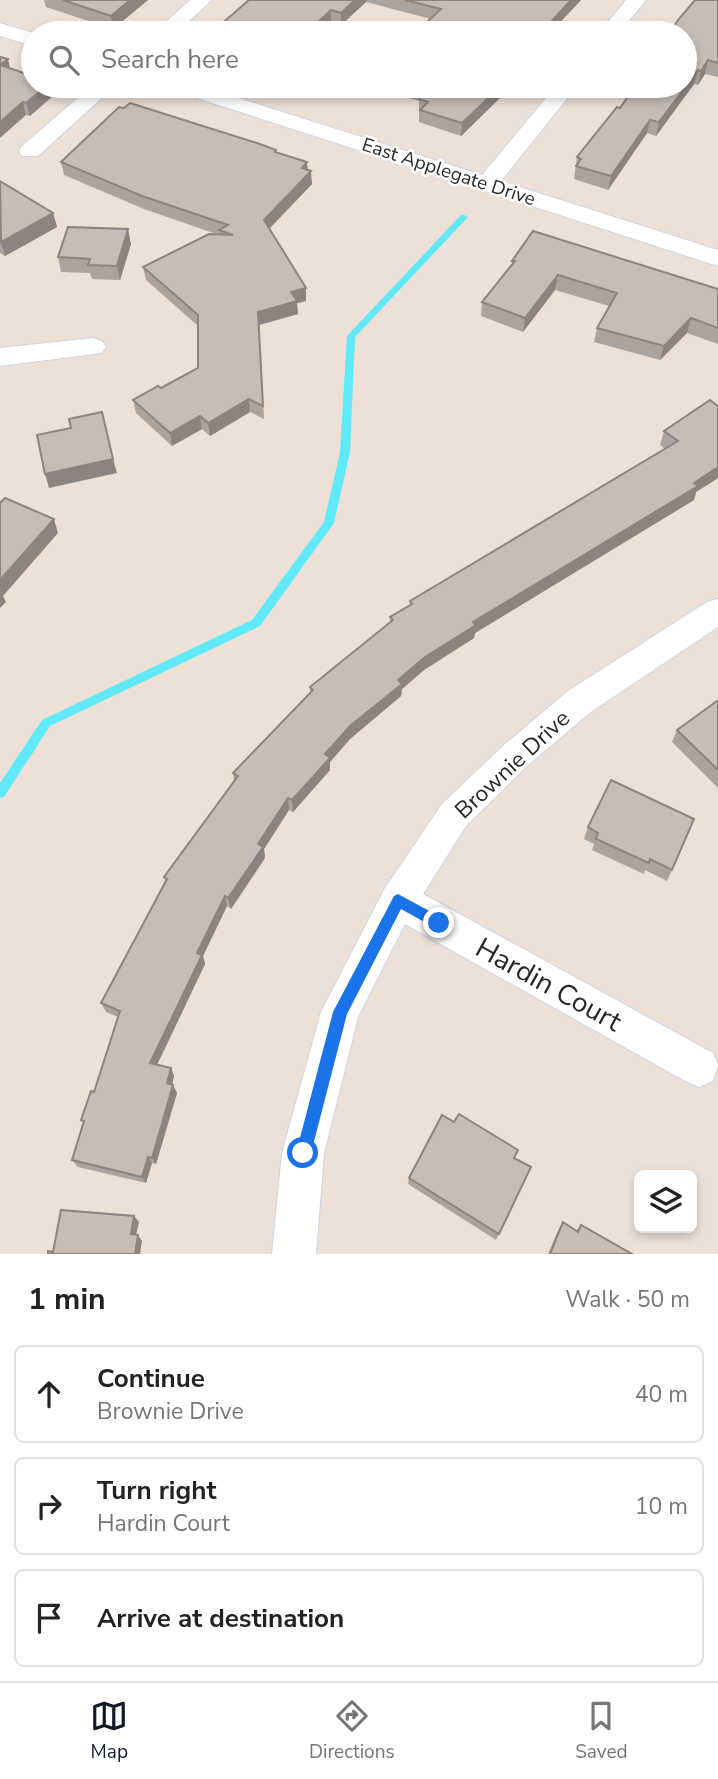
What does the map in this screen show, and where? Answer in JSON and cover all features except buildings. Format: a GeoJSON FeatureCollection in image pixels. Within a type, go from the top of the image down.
{"type":"FeatureCollection","features":[{"type":"Feature","properties":{"kind":"street"},"geometry":{"type":"LineString","coordinates":[[178,21],[202,0]]}},
{"type":"Feature","properties":{"kind":"street"},"geometry":{"type":"LineString","coordinates":[[619,21],[636,0]]}},
{"type":"Feature","properties":{"kind":"street"},"geometry":{"type":"LineString","coordinates":[[0,29],[21,36]]}},
{"type":"Feature","properties":{"kind":"street"},"geometry":{"type":"LineString","coordinates":[[30,151],[90,98]]}},
{"type":"Feature","properties":{"kind":"street","name":"East Applegate Drive"},"geometry":{"type":"LineString","coordinates":[[217,98],[718,258]]}},
{"type":"Feature","properties":{"kind":"street"},"geometry":{"type":"LineString","coordinates":[[488,183],[557,98]]}},
{"type":"Feature","properties":{"kind":"street"},"geometry":{"type":"LineString","coordinates":[[0,357],[93,347]]}},
{"type":"Feature","properties":{"kind":"street","name":"Brownie Drive"},"geometry":{"type":"LineString","coordinates":[[294,1254],[303,1153],[340,1012],[398,900],[454,815],[516,755],[580,701],[718,611]]}},
{"type":"Feature","properties":{"kind":"street","name":"Hardin Court"},"geometry":{"type":"LineString","coordinates":[[398,900],[699,1067]]}},
{"type":"Feature","properties":{"kind":"waterway"},"geometry":{"type":"LineString","coordinates":[[0,793],[46,723],[256,623],[329,523],[345,452],[351,336],[464,217]]}},
{"type":"Feature","properties":{"kind":"route"},"geometry":{"type":"LineString","coordinates":[[303,1153],[340,1012],[398,900],[439,923]]}}]}
